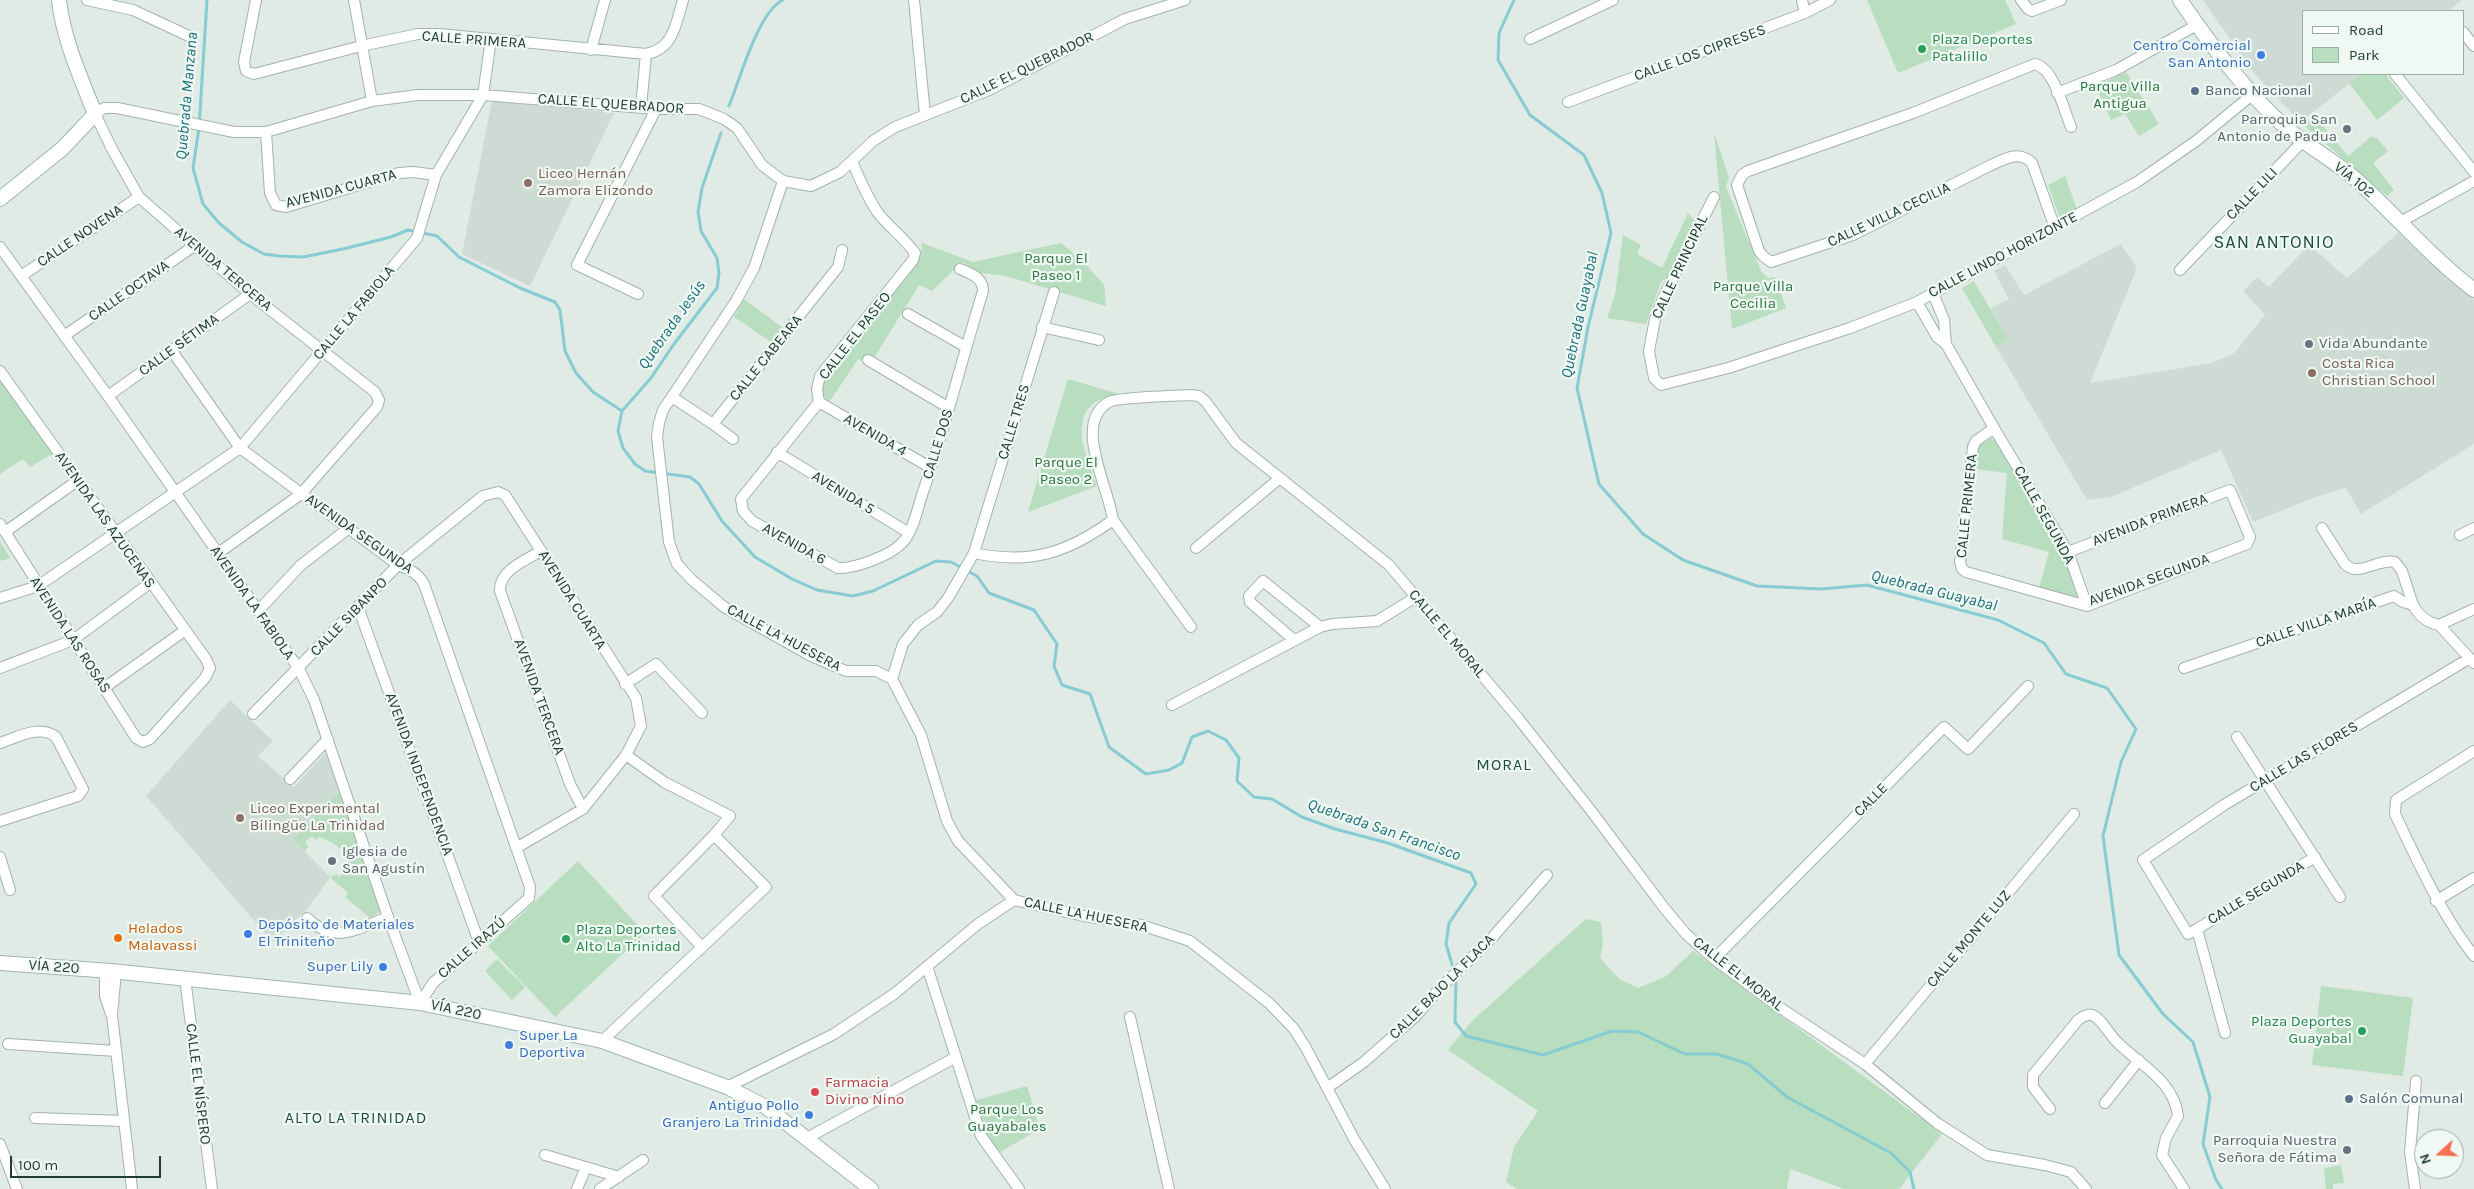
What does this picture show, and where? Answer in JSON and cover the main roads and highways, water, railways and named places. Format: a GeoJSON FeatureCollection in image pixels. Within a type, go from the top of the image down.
{"type":"FeatureCollection","features":[{"type":"Feature","properties":{"kind":"main road"},"geometry":{"type":"LineString","coordinates":[[0,199],[63,148],[95,114],[74,59],[60,14],[59,0]]}},
{"type":"Feature","properties":{"kind":"main road","name":"VÍA 102"},"geometry":{"type":"LineString","coordinates":[[2180,0],[2197,25],[2253,94],[2285,126],[2358,181],[2402,221],[2454,274],[2474,290]]}},
{"type":"Feature","properties":{"kind":"main road","name":"VÍA 220"},"geometry":{"type":"LineString","coordinates":[[0,963],[185,978],[420,1003],[602,1041],[727,1087],[766,1107],[871,1189]]}},
{"type":"Feature","properties":{"kind":"waterway","name":"Quebrada Manzana"},"geometry":{"type":"LineString","coordinates":[[207,0],[199,128],[193,168],[203,204],[219,223],[242,242],[264,254],[279,256],[303,257],[343,249],[391,237],[408,230],[437,236],[459,257],[520,288],[555,302],[560,310],[565,351],[576,373],[593,392],[622,411]]}},
{"type":"Feature","properties":{"kind":"waterway","name":"Quebrada Jesús"},"geometry":{"type":"LineString","coordinates":[[729,106],[758,32],[774,7],[783,0]]}},
{"type":"Feature","properties":{"kind":"waterway","name":"Quebrada Guayabal"},"geometry":{"type":"LineString","coordinates":[[1514,0],[1499,33],[1498,60],[1530,115],[1584,155],[1602,193],[1611,233],[1588,327],[1577,388],[1599,484],[1643,534],[1683,560],[1757,586],[1822,589],[1867,585],[1998,620],[2044,643],[2066,674],[2107,688],[2136,729],[2121,762],[2103,836],[2119,955],[2163,1014],[2193,1042],[2210,1097],[2203,1144],[2216,1180],[2222,1189]]}},
{"type":"Feature","properties":{"kind":"waterway","name":"Quebrada Jesús"},"geometry":{"type":"LineString","coordinates":[[622,411],[651,378],[674,344],[717,288],[719,273],[717,258],[701,231],[698,212],[702,188],[721,133]]}},
{"type":"Feature","properties":{"kind":"waterway","name":"Quebrada San Francisco"},"geometry":{"type":"LineString","coordinates":[[622,411],[618,431],[623,448],[635,464],[645,471],[690,477],[699,484],[722,521],[755,557],[792,579],[817,590],[853,596],[873,591],[936,561],[951,562],[977,576],[989,593],[1034,610],[1057,644],[1054,666],[1062,685],[1090,694],[1109,747],[1146,774],[1169,770],[1182,763],[1192,737],[1208,731],[1226,740],[1239,758],[1237,781],[1254,797],[1272,799],[1302,817],[1335,829],[1388,843],[1471,873],[1476,884],[1449,923],[1446,944],[1454,971]]}},
{"type":"Feature","properties":{"kind":"waterway","name":"Quebrada San Francisco"},"geometry":{"type":"LineString","coordinates":[[1456,977],[1455,1022],[1466,1036],[1543,1055],[1612,1031],[1638,1032],[1685,1054],[1717,1054],[1748,1064],[1787,1097],[1891,1153],[1910,1172],[1914,1189]]}},
{"type":"Feature","properties":{"kind":"place","name":"Plaza Deportes Patalillo"},"geometry":{"type":"Point","coordinates":[1922,49]}},
{"type":"Feature","properties":{"kind":"place","name":"Centro Comercial San Antonio"},"geometry":{"type":"Point","coordinates":[2261,55]}},
{"type":"Feature","properties":{"kind":"place","name":"Banco Nacional"},"geometry":{"type":"Point","coordinates":[2195,91]}},
{"type":"Feature","properties":{"kind":"place","name":"Parroquia San Antonio de Padua"},"geometry":{"type":"Point","coordinates":[2347,129]}},
{"type":"Feature","properties":{"kind":"place","name":"Liceo Hernán Zamora Elizondo"},"geometry":{"type":"Point","coordinates":[528,183]}},
{"type":"Feature","properties":{"kind":"place","name":"Vida Abundante"},"geometry":{"type":"Point","coordinates":[2309,344]}},
{"type":"Feature","properties":{"kind":"place","name":"Costa Rica Christian School"},"geometry":{"type":"Point","coordinates":[2312,373]}},
{"type":"Feature","properties":{"kind":"place","name":"Liceo Experimental Bilingüe La Trinidad"},"geometry":{"type":"Point","coordinates":[240,818]}},
{"type":"Feature","properties":{"kind":"place","name":"Iglesia de San Agustín"},"geometry":{"type":"Point","coordinates":[332,861]}},
{"type":"Feature","properties":{"kind":"place","name":"Depósito de Materiales El Triniteño"},"geometry":{"type":"Point","coordinates":[248,934]}},
{"type":"Feature","properties":{"kind":"place","name":"Helados Malavassi"},"geometry":{"type":"Point","coordinates":[118,938]}},
{"type":"Feature","properties":{"kind":"place","name":"Plaza Deportes Alto La Trinidad"},"geometry":{"type":"Point","coordinates":[566,939]}},
{"type":"Feature","properties":{"kind":"place","name":"Super Lily"},"geometry":{"type":"Point","coordinates":[383,967]}},
{"type":"Feature","properties":{"kind":"place","name":"Plaza Deportes Guayabal"},"geometry":{"type":"Point","coordinates":[2362,1031]}},
{"type":"Feature","properties":{"kind":"place","name":"Super La Deportiva"},"geometry":{"type":"Point","coordinates":[509,1045]}},
{"type":"Feature","properties":{"kind":"place","name":"Farmacia Divino Nino"},"geometry":{"type":"Point","coordinates":[815,1092]}},
{"type":"Feature","properties":{"kind":"place","name":"Salón Comunal"},"geometry":{"type":"Point","coordinates":[2349,1099]}},
{"type":"Feature","properties":{"kind":"place","name":"Antiguo Pollo Granjero La Trinidad"},"geometry":{"type":"Point","coordinates":[809,1115]}},
{"type":"Feature","properties":{"kind":"place","name":"Parroquia Nuestra Señora de Fátima"},"geometry":{"type":"Point","coordinates":[2347,1150]}},
{"type":"Feature","properties":{"kind":"district","name":"SAN ANTONIO"},"geometry":{"type":"Point","coordinates":[2274,243]}},
{"type":"Feature","properties":{"kind":"district","name":"MORAL"},"geometry":{"type":"Point","coordinates":[1504,765]}},
{"type":"Feature","properties":{"kind":"district","name":"ALTO LA TRINIDAD"},"geometry":{"type":"Point","coordinates":[356,1118]}},
{"type":"Feature","properties":{"kind":"park label","name":"Parque Villa Antigua"},"geometry":{"type":"Point","coordinates":[2120,96]}},
{"type":"Feature","properties":{"kind":"park label","name":"Parque El Paseo 1"},"geometry":{"type":"Point","coordinates":[1056,268]}},
{"type":"Feature","properties":{"kind":"park label","name":"Parque Villa Cecilia"},"geometry":{"type":"Point","coordinates":[1753,296]}},
{"type":"Feature","properties":{"kind":"park label","name":"Parque El Paseo 2"},"geometry":{"type":"Point","coordinates":[1066,472]}},
{"type":"Feature","properties":{"kind":"park label","name":"Parque Los Guayabales"},"geometry":{"type":"Point","coordinates":[1007,1118]}}]}
